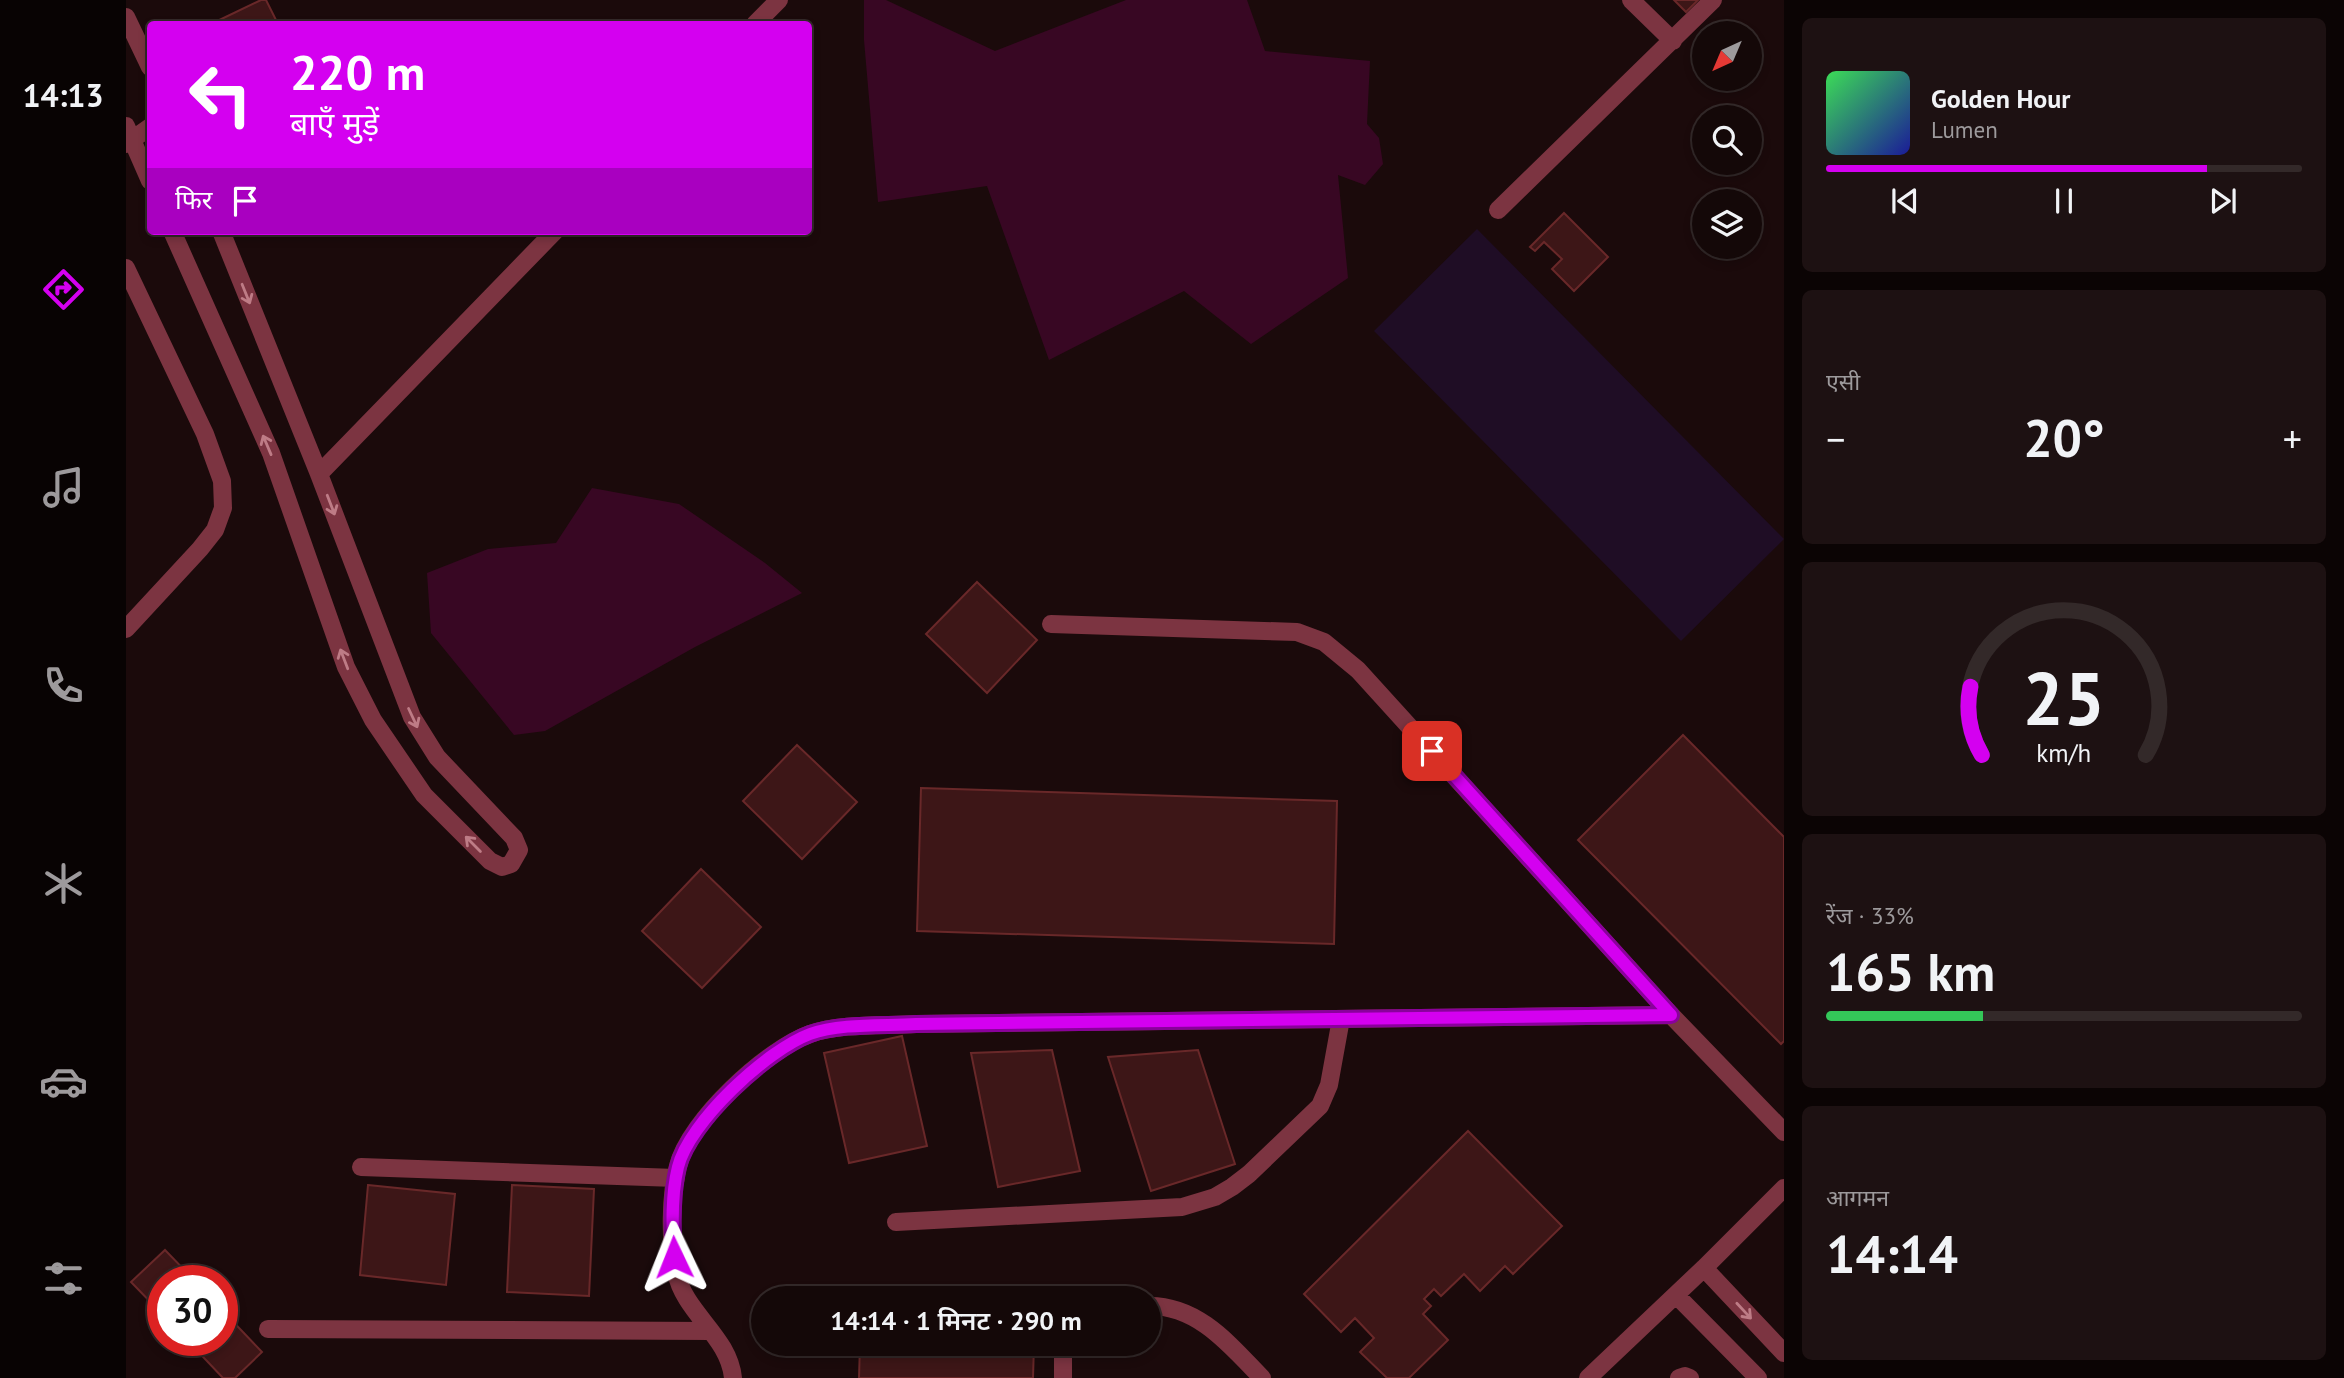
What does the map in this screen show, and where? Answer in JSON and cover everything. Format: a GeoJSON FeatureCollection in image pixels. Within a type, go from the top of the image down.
{"type":"FeatureCollection","features":[{"type":"Feature","properties":{"kind":"street"},"geometry":{"type":"LineString","coordinates":[[758,21],[779,0]]}},
{"type":"Feature","properties":{"kind":"street"},"geometry":{"type":"LineString","coordinates":[[1631,0],[1673,41]]}},
{"type":"Feature","properties":{"kind":"street"},"geometry":{"type":"LineString","coordinates":[[1498,210],[1713,0]]}},
{"type":"Feature","properties":{"kind":"street"},"geometry":{"type":"LineString","coordinates":[[126,17],[147,61]]}},
{"type":"Feature","properties":{"kind":"street"},"geometry":{"type":"LineString","coordinates":[[147,128],[128,136],[147,175]]}},
{"type":"Feature","properties":{"kind":"street"},"geometry":{"type":"LineString","coordinates":[[175,235],[271,453],[346,667],[373,720],[424,795],[490,861],[502,867],[511,864],[519,850],[514,838],[455,778],[421,735],[412,717],[320,474],[223,235]]}},
{"type":"Feature","properties":{"kind":"street"},"geometry":{"type":"LineString","coordinates":[[320,474],[551,235]]}},
{"type":"Feature","properties":{"kind":"street"},"geometry":{"type":"LineString","coordinates":[[126,268],[205,434],[222,481],[223,508],[215,530],[200,549],[126,629]]}},
{"type":"Feature","properties":{"kind":"street"},"geometry":{"type":"LineString","coordinates":[[1051,624],[1297,632],[1324,642],[1359,670],[1671,1015],[1784,1132]]}},
{"type":"Feature","properties":{"kind":"street"},"geometry":{"type":"LineString","coordinates":[[733,1378],[732,1369],[711,1331],[687,1301],[676,1272],[673,1209],[678,1164],[685,1148],[721,1101],[777,1051],[811,1033],[843,1028],[916,1024],[1671,1015]]}},
{"type":"Feature","properties":{"kind":"street"},"geometry":{"type":"LineString","coordinates":[[895,1222],[1182,1207],[1215,1197],[1250,1174],[1320,1106],[1329,1085],[1341,1019]]}},
{"type":"Feature","properties":{"kind":"street"},"geometry":{"type":"LineString","coordinates":[[361,1167],[676,1178]]}},
{"type":"Feature","properties":{"kind":"street"},"geometry":{"type":"LineString","coordinates":[[1588,1378],[1784,1188]]}},
{"type":"Feature","properties":{"kind":"street"},"geometry":{"type":"LineString","coordinates":[[1704,1268],[1784,1353]]}},
{"type":"Feature","properties":{"kind":"street"},"geometry":{"type":"LineString","coordinates":[[1676,1295],[1758,1378]]}},
{"type":"Feature","properties":{"kind":"street"},"geometry":{"type":"LineString","coordinates":[[1161,1307],[1181,1312],[1211,1327],[1262,1378]]}},
{"type":"Feature","properties":{"kind":"street"},"geometry":{"type":"LineString","coordinates":[[268,1329],[711,1331]]}},
{"type":"Feature","properties":{"kind":"street"},"geometry":{"type":"LineString","coordinates":[[1063,1356],[1063,1378]]}},
{"type":"Feature","properties":{"kind":"street"},"geometry":{"type":"LineString","coordinates":[[1679,1378],[1690,1378]]}},
{"type":"Feature","properties":{"kind":"shaded area"},"geometry":{"type":"Polygon","coordinates":[[[864,0],[886,0],[995,51],[1126,0],[1247,0],[1265,51],[1370,61],[1367,124],[1379,138],[1383,164],[1365,185],[1338,175],[1348,278],[1251,344],[1184,291],[1049,360],[987,186],[878,202],[864,40],[864,0]]]}},
{"type":"Feature","properties":{"kind":"shaded area"},"geometry":{"type":"Polygon","coordinates":[[[1477,229],[1784,539],[1681,641],[1374,331],[1477,229]]]}},
{"type":"Feature","properties":{"kind":"shaded area"},"geometry":{"type":"Polygon","coordinates":[[[592,488],[679,504],[765,563],[802,593],[695,647],[545,731],[514,735],[431,633],[427,573],[488,549],[556,543],[592,488]]]}},
{"type":"Feature","properties":{"kind":"building"},"geometry":{"type":"Polygon","coordinates":[[[266,0],[276,21],[217,21],[266,0]]]}},
{"type":"Feature","properties":{"kind":"building"},"geometry":{"type":"Polygon","coordinates":[[[1674,0],[1698,0],[1686,12],[1674,0]]]}},
{"type":"Feature","properties":{"kind":"building"},"geometry":{"type":"Polygon","coordinates":[[[1564,213],[1608,257],[1574,291],[1552,269],[1562,259],[1544,242],[1535,251],[1530,247],[1564,213]]]}},
{"type":"Feature","properties":{"kind":"building"},"geometry":{"type":"Polygon","coordinates":[[[977,582],[1037,640],[987,693],[926,634],[977,582]]]}},
{"type":"Feature","properties":{"kind":"building"},"geometry":{"type":"Polygon","coordinates":[[[1683,735],[1784,837],[1784,1041],[1781,1044],[1578,840],[1683,735]]]}},
{"type":"Feature","properties":{"kind":"building"},"geometry":{"type":"Polygon","coordinates":[[[797,745],[857,802],[802,859],[743,801],[797,745]]]}},
{"type":"Feature","properties":{"kind":"building"},"geometry":{"type":"Polygon","coordinates":[[[921,788],[1337,801],[1334,944],[917,931],[921,788]]]}},
{"type":"Feature","properties":{"kind":"building"},"geometry":{"type":"Polygon","coordinates":[[[701,869],[761,927],[702,988],[642,931],[701,869]]]}},
{"type":"Feature","properties":{"kind":"building"},"geometry":{"type":"Polygon","coordinates":[[[902,1036],[927,1146],[849,1163],[824,1053],[902,1036]]]}},
{"type":"Feature","properties":{"kind":"building"},"geometry":{"type":"Polygon","coordinates":[[[1052,1050],[1080,1171],[998,1187],[971,1053],[1052,1050]]]}},
{"type":"Feature","properties":{"kind":"building"},"geometry":{"type":"Polygon","coordinates":[[[1198,1050],[1235,1164],[1151,1191],[1108,1057],[1198,1050]]]}},
{"type":"Feature","properties":{"kind":"building"},"geometry":{"type":"Polygon","coordinates":[[[1468,1131],[1562,1226],[1513,1274],[1505,1266],[1480,1291],[1464,1274],[1441,1296],[1434,1289],[1424,1299],[1431,1306],[1423,1314],[1448,1340],[1409,1378],[1387,1378],[1360,1352],[1374,1338],[1355,1318],[1341,1332],[1304,1294],[1468,1131]]]}},
{"type":"Feature","properties":{"kind":"building"},"geometry":{"type":"Polygon","coordinates":[[[368,1185],[455,1194],[446,1285],[360,1275],[368,1185]]]}},
{"type":"Feature","properties":{"kind":"building"},"geometry":{"type":"Polygon","coordinates":[[[512,1185],[594,1189],[589,1296],[507,1292],[512,1185]]]}},
{"type":"Feature","properties":{"kind":"building"},"geometry":{"type":"Polygon","coordinates":[[[165,1250],[180,1265],[149,1265],[165,1250]]]}},
{"type":"Feature","properties":{"kind":"building"},"geometry":{"type":"Polygon","coordinates":[[[147,1267],[147,1298],[131,1282],[147,1267]]]}},
{"type":"Feature","properties":{"kind":"building"},"geometry":{"type":"Polygon","coordinates":[[[238,1327],[262,1352],[235,1378],[223,1378],[202,1356],[238,1356],[238,1327]]]}},
{"type":"Feature","properties":{"kind":"building"},"geometry":{"type":"Polygon","coordinates":[[[860,1356],[1034,1356],[1033,1378],[859,1378],[860,1356]]]}},
{"type":"Feature","properties":{"kind":"route"},"geometry":{"type":"LineString","coordinates":[[674,1257],[673,1209],[676,1178],[678,1164],[685,1148],[721,1101],[749,1074],[777,1051],[811,1033],[833,1029],[916,1024],[1671,1015],[1432,751]]}}]}
